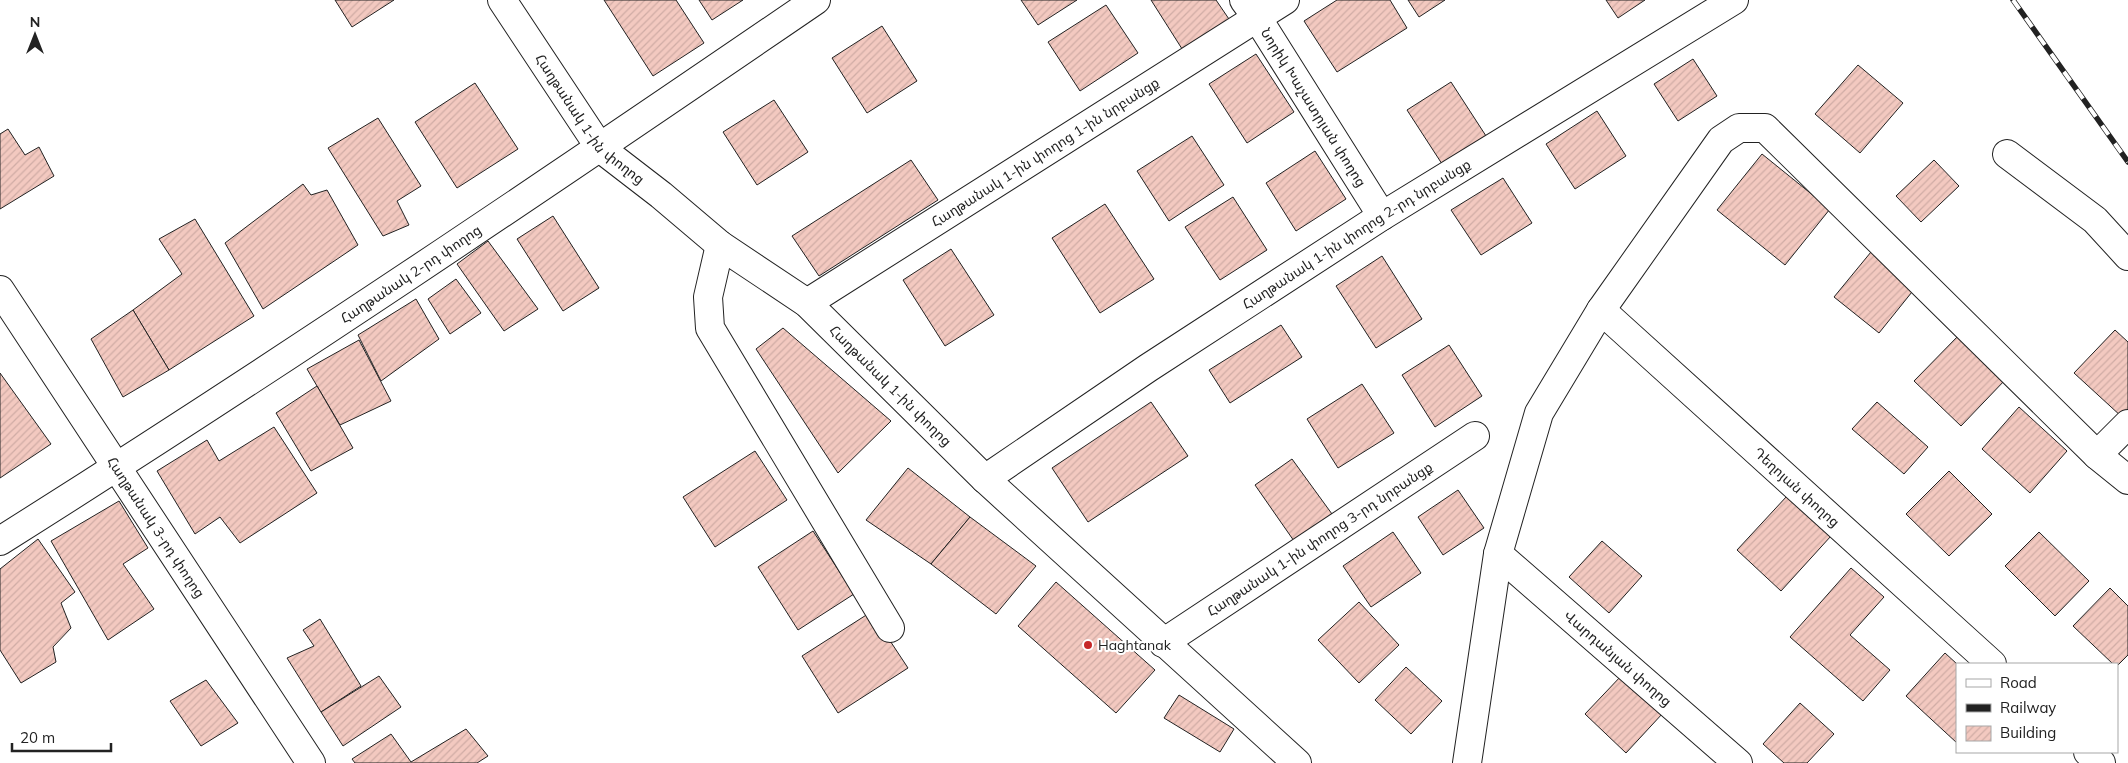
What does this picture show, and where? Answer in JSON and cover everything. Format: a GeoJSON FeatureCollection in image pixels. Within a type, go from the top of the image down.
{"type":"FeatureCollection","features":[{"type":"Feature","properties":{"kind":"street","name":"Հաղթանակ 1-ին փողոց"},"geometry":{"type":"LineString","coordinates":[[502,0],[600,148],[661,195],[720,246],[807,303],[985,479],[1297,763]]}},
{"type":"Feature","properties":{"kind":"street","name":"Հաղթանակ 2-րդ փողոց"},"geometry":{"type":"LineString","coordinates":[[0,541],[116,468],[600,148],[816,0]]}},
{"type":"Feature","properties":{"kind":"street","name":"Հաղթանակ 1-ին փողոց 1-ին նրբանցք"},"geometry":{"type":"LineString","coordinates":[[807,303],[1251,9],[1285,0]]}},
{"type":"Feature","properties":{"kind":"street","name":"Հաղթանակ 1-ին փողոց 2-րդ նրբանցք"},"geometry":{"type":"LineString","coordinates":[[985,479],[1148,368],[1382,216],[1734,0]]}},
{"type":"Feature","properties":{"kind":"street","name":"Նորիկ Խաչատրյան փողոց"},"geometry":{"type":"LineString","coordinates":[[1251,9],[1382,216]]}},
{"type":"Feature","properties":{"kind":"street"},"geometry":{"type":"LineString","coordinates":[[1467,763],[1498,554],[1539,413],[1601,310],[1721,140],[1739,128],[1765,128],[2097,455],[2128,480]]}},
{"type":"Feature","properties":{"kind":"street"},"geometry":{"type":"LineString","coordinates":[[2007,154],[2095,220],[2128,256]]}},
{"type":"Feature","properties":{"kind":"street"},"geometry":{"type":"LineString","coordinates":[[720,246],[708,297],[710,328],[890,628]]}},
{"type":"Feature","properties":{"kind":"street","name":"Հաղթանակ 3-րդ փողոց"},"geometry":{"type":"LineString","coordinates":[[0,290],[312,763]]}},
{"type":"Feature","properties":{"kind":"street","name":"Դեղոյան փողոց"},"geometry":{"type":"LineString","coordinates":[[1601,310],[1991,663]]}},
{"type":"Feature","properties":{"kind":"street"},"geometry":{"type":"LineString","coordinates":[[2097,455],[2128,424]]}},
{"type":"Feature","properties":{"kind":"street","name":"Հաղթանակ 1-ին փողոց 3-րդ նրբանցք"},"geometry":{"type":"LineString","coordinates":[[1164,643],[1475,436]]}},
{"type":"Feature","properties":{"kind":"street","name":"Վարդանյան փողոց"},"geometry":{"type":"LineString","coordinates":[[1498,554],[1738,763]]}},
{"type":"Feature","properties":{"kind":"street"},"geometry":{"type":"LineString","coordinates":[[2089,753],[2101,763]]}},
{"type":"Feature","properties":{"kind":"building"},"geometry":{"type":"Polygon","coordinates":[[[335,0],[394,0],[352,27],[335,0]]]}},
{"type":"Feature","properties":{"kind":"building"},"geometry":{"type":"Polygon","coordinates":[[[604,0],[676,0],[704,43],[653,76],[604,0]]]}},
{"type":"Feature","properties":{"kind":"building"},"geometry":{"type":"Polygon","coordinates":[[[699,0],[743,0],[712,20],[699,0]]]}},
{"type":"Feature","properties":{"kind":"building"},"geometry":{"type":"Polygon","coordinates":[[[1021,0],[1077,0],[1038,25],[1021,0]]]}},
{"type":"Feature","properties":{"kind":"building"},"geometry":{"type":"Polygon","coordinates":[[[1151,0],[1216,0],[1231,22],[1184,52],[1151,0]]]}},
{"type":"Feature","properties":{"kind":"building"},"geometry":{"type":"Polygon","coordinates":[[[1337,0],[1390,0],[1407,28],[1337,72],[1304,21],[1337,0]]]}},
{"type":"Feature","properties":{"kind":"building"},"geometry":{"type":"Polygon","coordinates":[[[1408,0],[1445,0],[1419,17],[1408,0]]]}},
{"type":"Feature","properties":{"kind":"building"},"geometry":{"type":"Polygon","coordinates":[[[1606,0],[1645,0],[1618,18],[1606,0]]]}},
{"type":"Feature","properties":{"kind":"building"},"geometry":{"type":"Polygon","coordinates":[[[1106,5],[1138,53],[1080,91],[1048,42],[1106,5]]]}},
{"type":"Feature","properties":{"kind":"building"},"geometry":{"type":"Polygon","coordinates":[[[882,26],[917,81],[867,113],[832,58],[882,26]]]}},
{"type":"Feature","properties":{"kind":"building"},"geometry":{"type":"Polygon","coordinates":[[[1256,54],[1294,112],[1247,143],[1209,84],[1256,54]]]}},
{"type":"Feature","properties":{"kind":"building"},"geometry":{"type":"Polygon","coordinates":[[[1693,59],[1717,96],[1678,121],[1654,84],[1693,59]]]}},
{"type":"Feature","properties":{"kind":"building"},"geometry":{"type":"Polygon","coordinates":[[[1858,65],[1903,103],[1860,153],[1815,114],[1858,65]]]}},
{"type":"Feature","properties":{"kind":"building"},"geometry":{"type":"Polygon","coordinates":[[[1451,82],[1488,139],[1444,167],[1407,110],[1451,82]]]}},
{"type":"Feature","properties":{"kind":"building"},"geometry":{"type":"Polygon","coordinates":[[[475,83],[518,149],[457,188],[415,122],[475,83]]]}},
{"type":"Feature","properties":{"kind":"building"},"geometry":{"type":"Polygon","coordinates":[[[774,100],[808,152],[757,185],[723,132],[774,100]]]}},
{"type":"Feature","properties":{"kind":"building"},"geometry":{"type":"Polygon","coordinates":[[[1597,111],[1626,156],[1575,189],[1546,144],[1597,111]]]}},
{"type":"Feature","properties":{"kind":"building"},"geometry":{"type":"Polygon","coordinates":[[[378,118],[421,186],[397,201],[409,225],[383,236],[328,148],[378,118]]]}},
{"type":"Feature","properties":{"kind":"building"},"geometry":{"type":"Polygon","coordinates":[[[8,129],[25,155],[39,147],[54,176],[0,209],[0,134],[8,129]]]}},
{"type":"Feature","properties":{"kind":"building"},"geometry":{"type":"Polygon","coordinates":[[[1192,136],[1224,185],[1169,221],[1137,171],[1192,136]]]}},
{"type":"Feature","properties":{"kind":"building"},"geometry":{"type":"Polygon","coordinates":[[[1315,151],[1346,199],[1296,231],[1266,183],[1315,151]]]}},
{"type":"Feature","properties":{"kind":"building"},"geometry":{"type":"Polygon","coordinates":[[[1762,154],[1830,209],[1785,265],[1717,210],[1762,154]]]}},
{"type":"Feature","properties":{"kind":"building"},"geometry":{"type":"Polygon","coordinates":[[[911,160],[938,200],[819,276],[792,236],[911,160]]]}},
{"type":"Feature","properties":{"kind":"building"},"geometry":{"type":"Polygon","coordinates":[[[1934,160],[1959,186],[1921,222],[1896,196],[1934,160]]]}},
{"type":"Feature","properties":{"kind":"building"},"geometry":{"type":"Polygon","coordinates":[[[1503,178],[1532,223],[1481,255],[1451,210],[1503,178]]]}},
{"type":"Feature","properties":{"kind":"building"},"geometry":{"type":"Polygon","coordinates":[[[303,184],[311,195],[327,190],[358,245],[263,309],[225,243],[303,184]]]}},
{"type":"Feature","properties":{"kind":"building"},"geometry":{"type":"Polygon","coordinates":[[[1233,197],[1267,250],[1220,280],[1185,227],[1233,197]]]}},
{"type":"Feature","properties":{"kind":"building"},"geometry":{"type":"Polygon","coordinates":[[[1105,204],[1154,279],[1100,313],[1052,238],[1105,204]]]}},
{"type":"Feature","properties":{"kind":"building"},"geometry":{"type":"Polygon","coordinates":[[[553,216],[599,288],[563,311],[517,239],[553,216]]]}},
{"type":"Feature","properties":{"kind":"building"},"geometry":{"type":"Polygon","coordinates":[[[195,219],[254,316],[169,370],[133,310],[182,274],[159,239],[195,219]]]}},
{"type":"Feature","properties":{"kind":"building"},"geometry":{"type":"Polygon","coordinates":[[[488,241],[538,309],[504,331],[457,264],[488,241]]]}},
{"type":"Feature","properties":{"kind":"building"},"geometry":{"type":"Polygon","coordinates":[[[951,249],[994,315],[945,346],[903,280],[951,249]]]}},
{"type":"Feature","properties":{"kind":"building"},"geometry":{"type":"Polygon","coordinates":[[[1871,252],[1916,287],[1879,333],[1834,297],[1871,252]]]}},
{"type":"Feature","properties":{"kind":"building"},"geometry":{"type":"Polygon","coordinates":[[[1382,256],[1422,319],[1376,348],[1336,286],[1382,256]]]}},
{"type":"Feature","properties":{"kind":"building"},"geometry":{"type":"Polygon","coordinates":[[[456,279],[481,313],[450,334],[428,299],[456,279]]]}},
{"type":"Feature","properties":{"kind":"building"},"geometry":{"type":"Polygon","coordinates":[[[416,299],[439,339],[381,381],[358,335],[416,299]]]}},
{"type":"Feature","properties":{"kind":"building"},"geometry":{"type":"Polygon","coordinates":[[[133,310],[169,370],[123,397],[91,339],[133,310]]]}},
{"type":"Feature","properties":{"kind":"building"},"geometry":{"type":"Polygon","coordinates":[[[1281,325],[1302,357],[1230,403],[1209,370],[1281,325]]]}},
{"type":"Feature","properties":{"kind":"building"},"geometry":{"type":"Polygon","coordinates":[[[783,328],[891,421],[838,473],[756,349],[783,328]]]}},
{"type":"Feature","properties":{"kind":"building"},"geometry":{"type":"Polygon","coordinates":[[[2115,330],[2128,342],[2128,410],[2122,417],[2074,373],[2115,330]]]}},
{"type":"Feature","properties":{"kind":"building"},"geometry":{"type":"Polygon","coordinates":[[[1960,334],[2006,379],[1961,426],[1914,381],[1960,334]]]}},
{"type":"Feature","properties":{"kind":"building"},"geometry":{"type":"Polygon","coordinates":[[[359,340],[391,401],[340,425],[307,369],[359,340]]]}},
{"type":"Feature","properties":{"kind":"building"},"geometry":{"type":"Polygon","coordinates":[[[1449,345],[1482,396],[1435,427],[1402,375],[1449,345]]]}},
{"type":"Feature","properties":{"kind":"building"},"geometry":{"type":"Polygon","coordinates":[[[0,373],[51,444],[0,478],[0,373]]]}},
{"type":"Feature","properties":{"kind":"building"},"geometry":{"type":"Polygon","coordinates":[[[1362,384],[1394,433],[1338,468],[1307,419],[1362,384]]]}},
{"type":"Feature","properties":{"kind":"building"},"geometry":{"type":"Polygon","coordinates":[[[317,386],[353,448],[311,471],[276,413],[317,386]]]}},
{"type":"Feature","properties":{"kind":"building"},"geometry":{"type":"Polygon","coordinates":[[[1151,402],[1188,456],[1088,522],[1052,468],[1151,402]]]}},
{"type":"Feature","properties":{"kind":"building"},"geometry":{"type":"Polygon","coordinates":[[[1877,402],[1928,447],[1904,474],[1852,429],[1877,402]]]}},
{"type":"Feature","properties":{"kind":"building"},"geometry":{"type":"Polygon","coordinates":[[[2019,407],[2067,451],[2030,493],[1982,449],[2019,407]]]}},
{"type":"Feature","properties":{"kind":"building"},"geometry":{"type":"Polygon","coordinates":[[[274,427],[317,493],[240,543],[220,517],[195,534],[157,471],[207,440],[219,461],[274,427]]]}},
{"type":"Feature","properties":{"kind":"building"},"geometry":{"type":"Polygon","coordinates":[[[755,451],[787,500],[715,547],[683,497],[755,451]]]}},
{"type":"Feature","properties":{"kind":"building"},"geometry":{"type":"Polygon","coordinates":[[[1292,459],[1332,514],[1294,541],[1255,485],[1292,459]]]}},
{"type":"Feature","properties":{"kind":"building"},"geometry":{"type":"Polygon","coordinates":[[[908,468],[970,517],[931,564],[866,520],[908,468]]]}},
{"type":"Feature","properties":{"kind":"building"},"geometry":{"type":"Polygon","coordinates":[[[1949,471],[1992,514],[1949,556],[1906,514],[1949,471]]]}},
{"type":"Feature","properties":{"kind":"building"},"geometry":{"type":"Polygon","coordinates":[[[1458,490],[1484,528],[1443,555],[1418,517],[1458,490]]]}},
{"type":"Feature","properties":{"kind":"building"},"geometry":{"type":"Polygon","coordinates":[[[1787,496],[1831,536],[1781,591],[1737,550],[1787,496]]]}},
{"type":"Feature","properties":{"kind":"building"},"geometry":{"type":"Polygon","coordinates":[[[119,501],[148,548],[123,564],[154,609],[108,640],[51,541],[119,501]]]}},
{"type":"Feature","properties":{"kind":"building"},"geometry":{"type":"Polygon","coordinates":[[[970,517],[1036,566],[996,614],[931,564],[970,517]]]}},
{"type":"Feature","properties":{"kind":"building"},"geometry":{"type":"Polygon","coordinates":[[[813,531],[854,594],[798,630],[758,567],[813,531]]]}},
{"type":"Feature","properties":{"kind":"building"},"geometry":{"type":"Polygon","coordinates":[[[1393,532],[1421,573],[1371,607],[1343,566],[1393,532]]]}},
{"type":"Feature","properties":{"kind":"building"},"geometry":{"type":"Polygon","coordinates":[[[2039,532],[2089,581],[2055,616],[2005,566],[2039,532]]]}},
{"type":"Feature","properties":{"kind":"building"},"geometry":{"type":"Polygon","coordinates":[[[38,539],[75,592],[61,603],[71,628],[53,647],[56,662],[21,683],[0,650],[0,569],[38,539]]]}},
{"type":"Feature","properties":{"kind":"building"},"geometry":{"type":"Polygon","coordinates":[[[1602,541],[1642,576],[1609,613],[1569,577],[1602,541]]]}},
{"type":"Feature","properties":{"kind":"building"},"geometry":{"type":"Polygon","coordinates":[[[1851,568],[1884,597],[1850,635],[1890,670],[1863,701],[1790,637],[1851,568]]]}},
{"type":"Feature","properties":{"kind":"building"},"geometry":{"type":"Polygon","coordinates":[[[1056,582],[1155,670],[1116,713],[1018,626],[1056,582]]]}},
{"type":"Feature","properties":{"kind":"building"},"geometry":{"type":"Polygon","coordinates":[[[2110,588],[2128,606],[2128,655],[2118,665],[2118,663],[2112,663],[2073,626],[2110,588]]]}},
{"type":"Feature","properties":{"kind":"building"},"geometry":{"type":"Polygon","coordinates":[[[1359,602],[1399,645],[1359,683],[1318,640],[1359,602]]]}},
{"type":"Feature","properties":{"kind":"building"},"geometry":{"type":"Polygon","coordinates":[[[871,612],[908,668],[838,713],[802,656],[871,612]]]}},
{"type":"Feature","properties":{"kind":"building"},"geometry":{"type":"Polygon","coordinates":[[[320,619],[361,686],[321,712],[287,658],[314,646],[303,630],[320,619]]]}},
{"type":"Feature","properties":{"kind":"building"},"geometry":{"type":"Polygon","coordinates":[[[1945,653],[1956,663],[1956,742],[1906,696],[1945,653]]]}},
{"type":"Feature","properties":{"kind":"building"},"geometry":{"type":"Polygon","coordinates":[[[1406,667],[1442,701],[1411,734],[1375,700],[1406,667]]]}},
{"type":"Feature","properties":{"kind":"building"},"geometry":{"type":"Polygon","coordinates":[[[1622,675],[1663,713],[1626,753],[1585,714],[1622,675]]]}},
{"type":"Feature","properties":{"kind":"building"},"geometry":{"type":"Polygon","coordinates":[[[379,676],[401,707],[343,746],[321,712],[379,676]]]}},
{"type":"Feature","properties":{"kind":"building"},"geometry":{"type":"Polygon","coordinates":[[[206,680],[238,723],[201,746],[170,701],[206,680]]]}},
{"type":"Feature","properties":{"kind":"building"},"geometry":{"type":"Polygon","coordinates":[[[1179,695],[1234,729],[1220,752],[1164,718],[1179,695]]]}},
{"type":"Feature","properties":{"kind":"building"},"geometry":{"type":"Polygon","coordinates":[[[1800,703],[1834,734],[1807,763],[1784,763],[1763,744],[1800,703]]]}},
{"type":"Feature","properties":{"kind":"building"},"geometry":{"type":"Polygon","coordinates":[[[466,729],[488,756],[477,763],[355,763],[352,759],[391,734],[411,762],[466,729]]]}},
{"type":"Feature","properties":{"kind":"railway"},"geometry":{"type":"LineString","coordinates":[[2013,0],[2128,162]]}},
{"type":"Feature","properties":{"kind":"place","name":"Haghtanak"},"geometry":{"type":"Point","coordinates":[1088,645]}}]}
